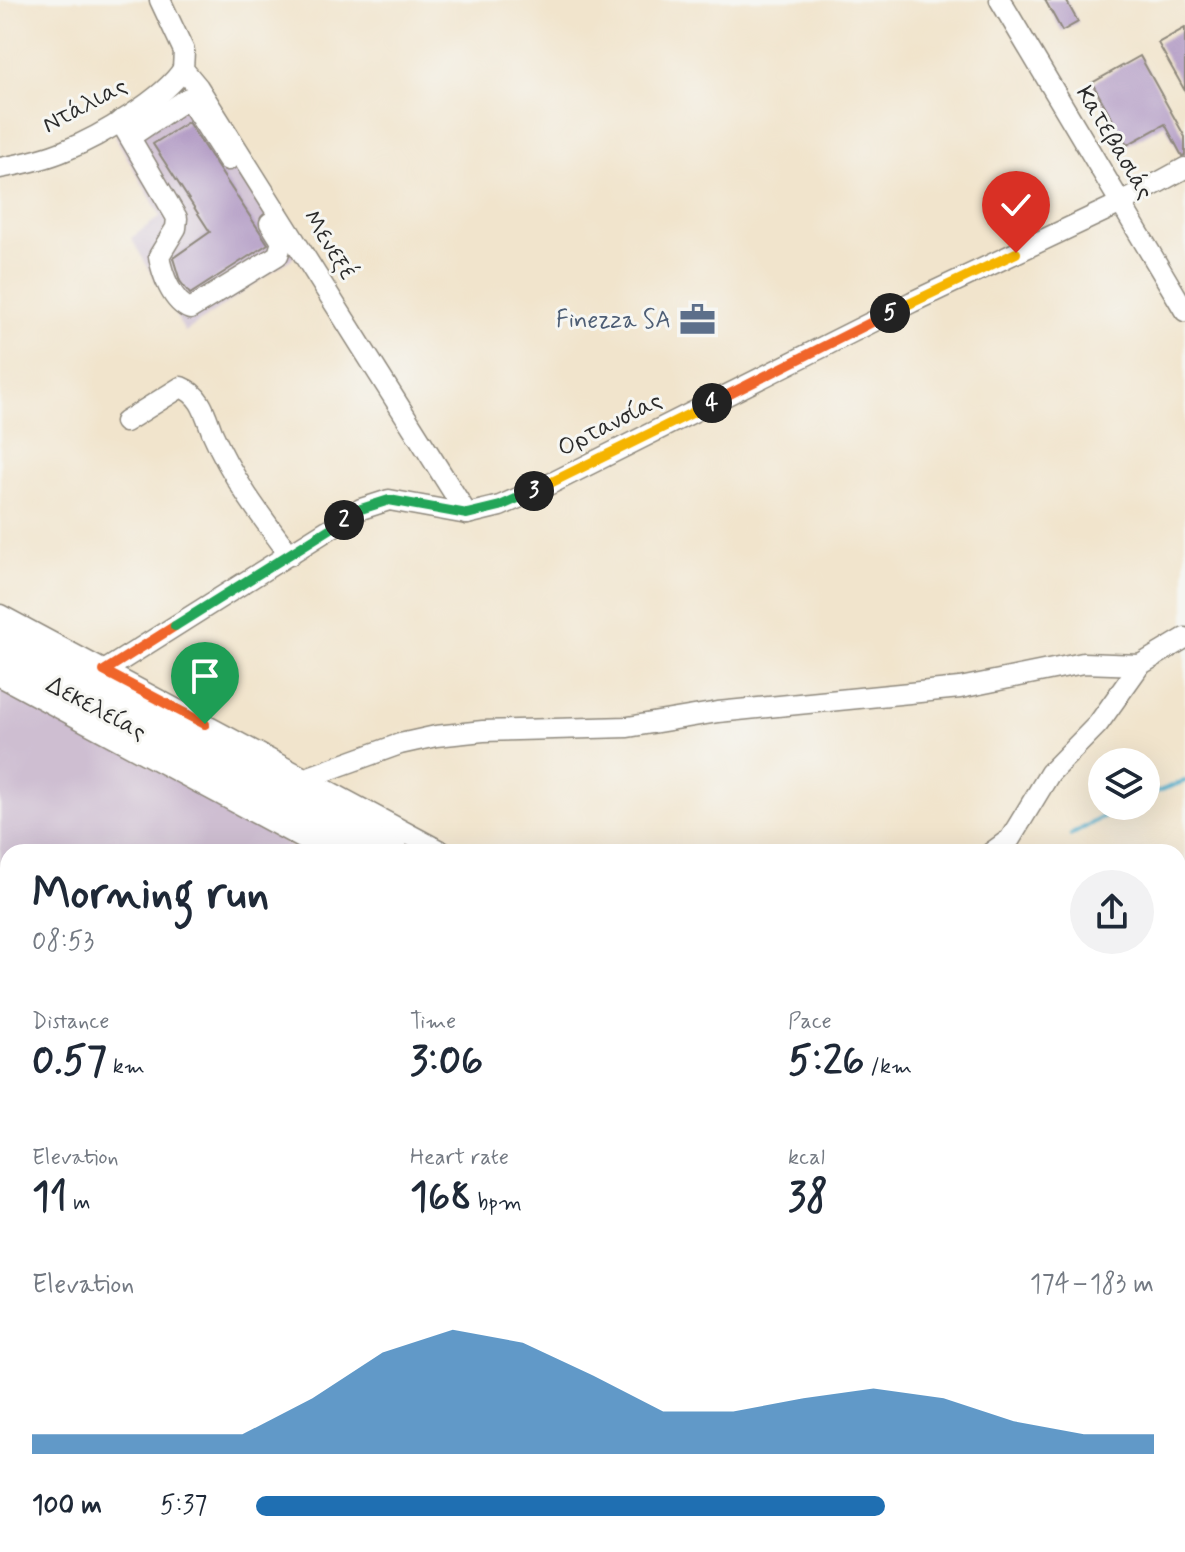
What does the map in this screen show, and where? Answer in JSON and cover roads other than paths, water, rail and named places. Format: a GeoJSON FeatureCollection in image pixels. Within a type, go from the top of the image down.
{"type":"FeatureCollection","features":[{"type":"Feature","properties":{"kind":"main road","name":"Δεκελείας"},"geometry":{"type":"LineString","coordinates":[[0,637],[241,777],[347,844]]}},
{"type":"Feature","properties":{"kind":"main road","name":"Δεκελείας"},"geometry":{"type":"LineString","coordinates":[[0,657],[380,844]]}},
{"type":"Feature","properties":{"kind":"street","name":"Μενεξέ"},"geometry":{"type":"LineString","coordinates":[[160,0],[184,51],[183,69],[198,87],[467,514]]}},
{"type":"Feature","properties":{"kind":"street","name":"Κατεβασιάς"},"geometry":{"type":"LineString","coordinates":[[1002,1],[1119,204],[1185,311]]}},
{"type":"Feature","properties":{"kind":"street","name":"Ντάλιας"},"geometry":{"type":"LineString","coordinates":[[0,168],[65,151],[125,129],[175,82],[183,69]]}},
{"type":"Feature","properties":{"kind":"street"},"geometry":{"type":"LineString","coordinates":[[188,98],[282,242],[278,255],[190,309],[181,304],[166,280],[159,256],[176,228],[177,218],[125,129],[188,98]]}},
{"type":"Feature","properties":{"kind":"street","name":"Ορτανσίας"},"geometry":{"type":"LineString","coordinates":[[104,671],[361,509],[389,500],[467,514],[500,506],[550,484],[912,302],[1119,204],[1185,168]]}},
{"type":"Feature","properties":{"kind":"street"},"geometry":{"type":"LineString","coordinates":[[125,422],[181,387],[192,391],[244,494],[290,555]]}},
{"type":"Feature","properties":{"kind":"street"},"geometry":{"type":"LineString","coordinates":[[0,615],[427,844]]}},
{"type":"Feature","properties":{"kind":"street"},"geometry":{"type":"LineString","coordinates":[[1003,844],[1010,839],[1050,773],[1098,724],[1140,665],[1185,638]]}},
{"type":"Feature","properties":{"kind":"street"},"geometry":{"type":"LineString","coordinates":[[306,778],[400,744],[436,736],[483,731],[628,727],[718,712],[960,688],[1083,663],[1140,665]]}},
{"type":"Feature","properties":{"kind":"street"},"geometry":{"type":"LineString","coordinates":[[0,676],[313,844]]}},
{"type":"Feature","properties":{"kind":"waterway"},"geometry":{"type":"LineString","coordinates":[[1160,791],[1185,781]]}},
{"type":"Feature","properties":{"kind":"waterway"},"geometry":{"type":"LineString","coordinates":[[1071,835],[1097,820]]}},
{"type":"Feature","properties":{"kind":"place","name":"Finezza SA"},"geometry":{"type":"Point","coordinates":[697,320]}}]}
